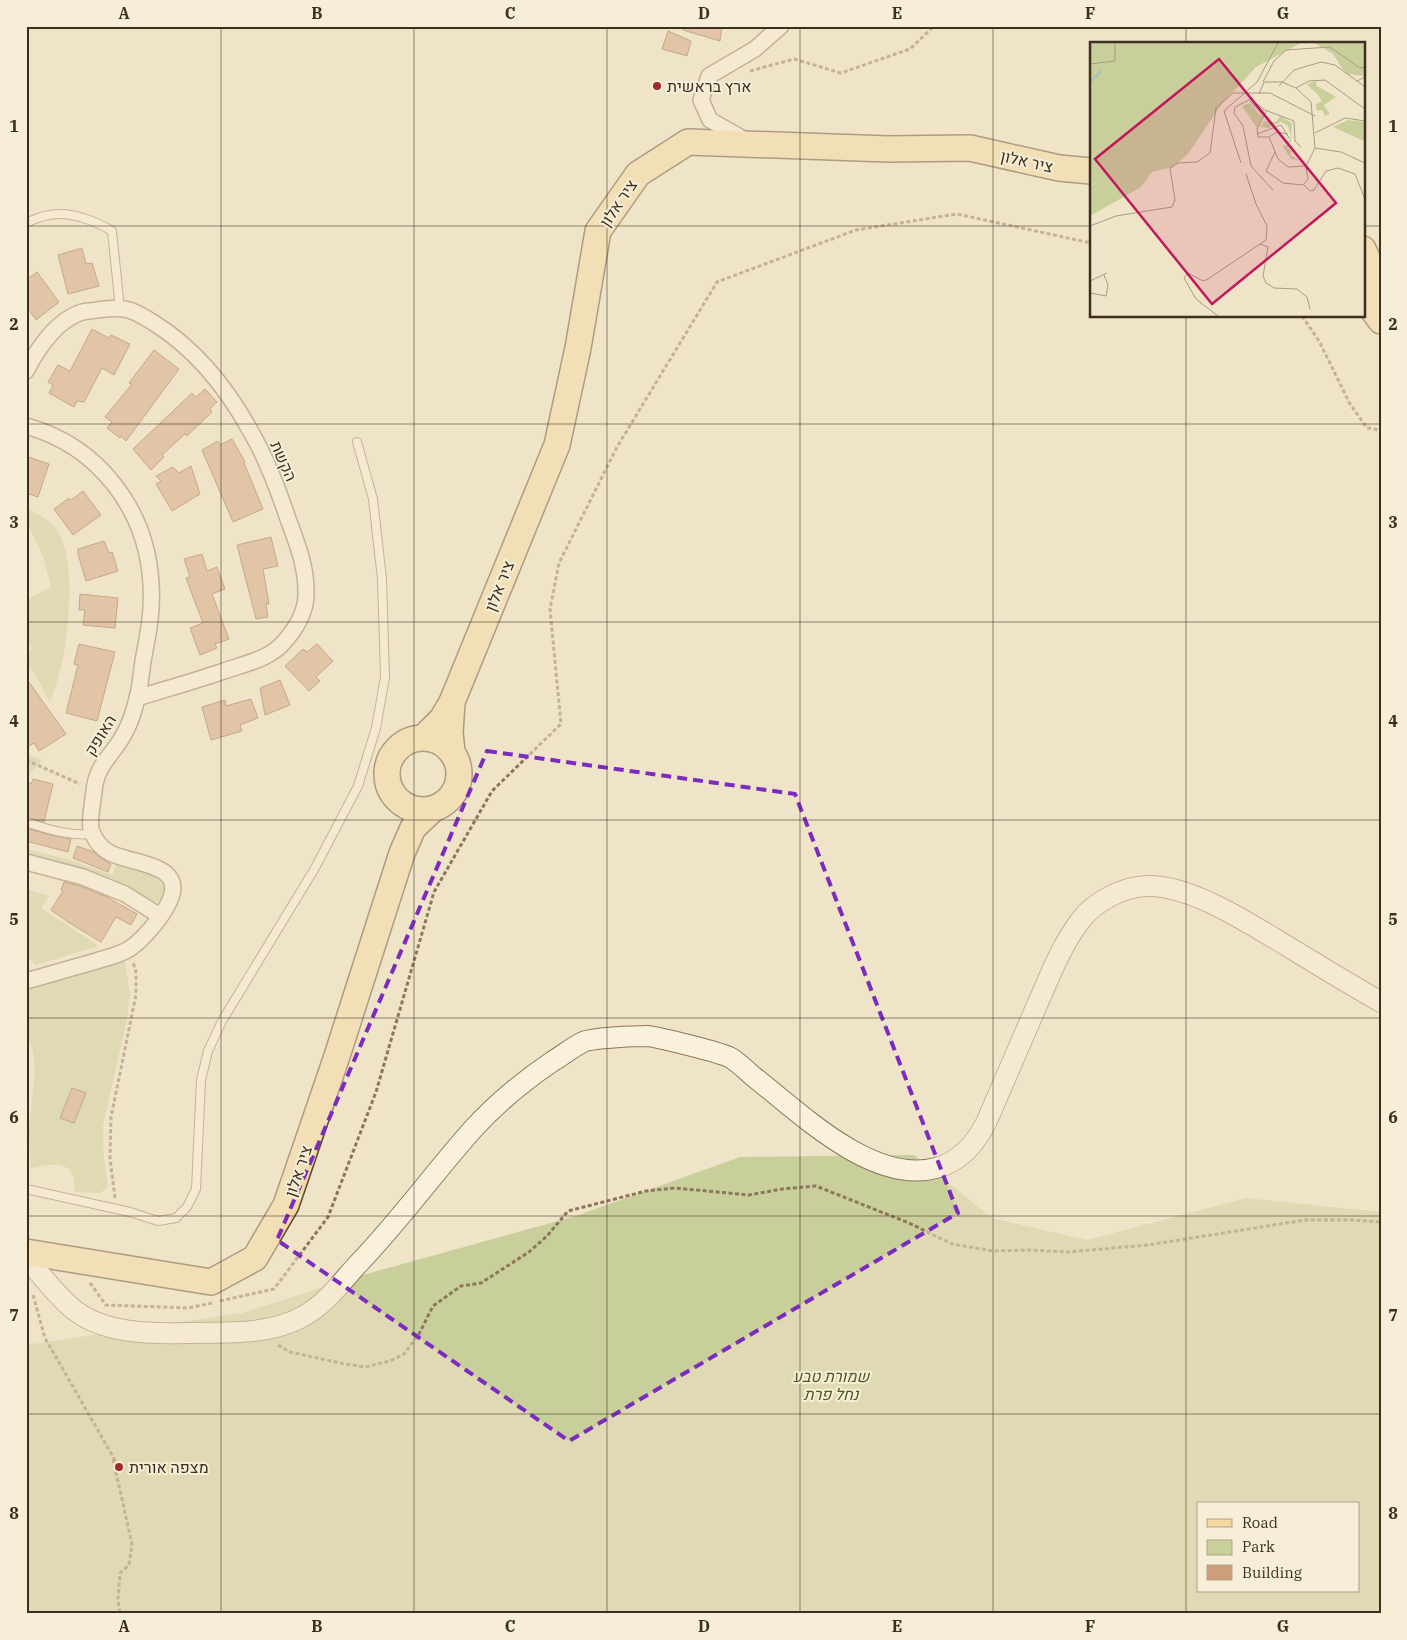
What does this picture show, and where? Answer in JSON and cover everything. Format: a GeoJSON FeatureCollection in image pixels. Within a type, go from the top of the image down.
{"type":"FeatureCollection","features":[{"type":"Feature","properties":{"kind":"main road","name":"ציר אלון"},"geometry":{"type":"LineString","coordinates":[[424,737],[442,719],[452,702],[557,445],[578,348],[598,231],[638,174],[688,142],[888,149],[970,148],[1059,168],[1090,171]]}},
{"type":"Feature","properties":{"kind":"main road"},"geometry":{"type":"LineString","coordinates":[[1364,252],[1367,258],[1370,306],[1381,321]]}},
{"type":"Feature","properties":{"kind":"main road","name":"ציר אלון"},"geometry":{"type":"LineString","coordinates":[[452,702],[450,733],[452,752]]}},
{"type":"Feature","properties":{"kind":"main road"},"geometry":{"type":"LineString","coordinates":[[424,737],[440,741],[452,752],[459,766],[460,775],[456,790],[446,803],[432,810],[415,810],[395,797],[388,782],[388,766],[390,758],[401,745],[416,738],[424,737]]}},
{"type":"Feature","properties":{"kind":"main road","name":"ציר אלון"},"geometry":{"type":"LineString","coordinates":[[395,797],[400,813],[402,853]]}},
{"type":"Feature","properties":{"kind":"main road","name":"ציר אלון"},"geometry":{"type":"LineString","coordinates":[[26,1252],[211,1282],[256,1258],[286,1205],[337,1056],[402,853],[413,828],[419,820],[432,810]]}},
{"type":"Feature","properties":{"kind":"street"},"geometry":{"type":"LineString","coordinates":[[753,145],[710,120],[701,100],[709,76],[755,49],[781,26]]}},
{"type":"Feature","properties":{"kind":"street","name":"הקשת"},"geometry":{"type":"LineString","coordinates":[[26,371],[46,341],[62,323],[82,312],[125,309],[160,326],[199,358],[252,432],[276,485],[297,543],[305,571],[306,597],[301,616],[292,633],[283,644],[274,651],[253,661],[137,698]]}},
{"type":"Feature","properties":{"kind":"street","name":"האופק"},"geometry":{"type":"LineString","coordinates":[[26,426],[50,435],[71,446],[104,473],[118,489],[135,517],[146,552],[152,591],[149,628],[137,698],[128,728],[99,769],[94,791],[91,828],[94,834]]}},
{"type":"Feature","properties":{"kind":"street"},"geometry":{"type":"LineString","coordinates":[[26,981],[112,956],[129,949],[145,935],[167,906],[173,889],[169,876],[156,867],[125,859],[109,852],[98,844],[94,834]]}},
{"type":"Feature","properties":{"kind":"street"},"geometry":{"type":"LineString","coordinates":[[26,862],[83,877],[125,894],[160,916]]}},
{"type":"Feature","properties":{"kind":"street"},"geometry":{"type":"LineString","coordinates":[[26,1257],[60,1298],[75,1311],[95,1323],[149,1334],[257,1330],[272,1328],[298,1319],[320,1306],[390,1231],[474,1128],[529,1077],[585,1040],[648,1036],[729,1057],[826,1133],[859,1154],[900,1170],[923,1171],[945,1165],[962,1155],[977,1140],[1052,971],[1081,920],[1098,905],[1119,892],[1149,886],[1176,890],[1210,903],[1244,920],[1381,1002]]}},
{"type":"Feature","properties":{"kind":"lane"},"geometry":{"type":"LineString","coordinates":[[26,223],[59,214],[82,218],[112,231],[120,309]]}},
{"type":"Feature","properties":{"kind":"lane"},"geometry":{"type":"LineString","coordinates":[[26,1189],[116,1208],[158,1221],[176,1218],[187,1207],[196,1189],[201,1080],[208,1051],[222,1021],[316,868],[358,786],[376,728],[385,677],[382,579],[373,499],[356,442]]}},
{"type":"Feature","properties":{"kind":"lane"},"geometry":{"type":"LineString","coordinates":[[26,822],[48,830],[78,836],[94,834]]}},
{"type":"Feature","properties":{"kind":"path"},"geometry":{"type":"LineString","coordinates":[[744,72],[794,59],[841,73],[910,49],[934,26]]}},
{"type":"Feature","properties":{"kind":"path"},"geometry":{"type":"LineString","coordinates":[[75,1260],[106,1305],[188,1308],[274,1289],[328,1217],[376,1092],[434,892],[492,791],[561,724],[550,609],[559,563],[617,447],[717,282],[856,230],[957,214],[1090,243]]}},
{"type":"Feature","properties":{"kind":"path"},"geometry":{"type":"LineString","coordinates":[[1303,318],[1319,341],[1354,410],[1367,428],[1381,430]]}},
{"type":"Feature","properties":{"kind":"path"},"geometry":{"type":"LineString","coordinates":[[26,760],[94,791]]}},
{"type":"Feature","properties":{"kind":"path"},"geometry":{"type":"LineString","coordinates":[[116,1208],[110,1158],[111,1117],[136,995],[136,972],[129,949]]}},
{"type":"Feature","properties":{"kind":"path"},"geometry":{"type":"LineString","coordinates":[[257,1330],[290,1352],[340,1364],[364,1367],[390,1361],[404,1354],[419,1334],[434,1306],[461,1286],[481,1284],[529,1252],[547,1236],[568,1211],[646,1191],[675,1188],[749,1195],[782,1189],[816,1186],[909,1223],[952,1244],[993,1251],[1068,1252],[1148,1246],[1304,1220],[1381,1222]]}},
{"type":"Feature","properties":{"kind":"path"},"geometry":{"type":"LineString","coordinates":[[33,1294],[45,1338],[119,1467]]}},
{"type":"Feature","properties":{"kind":"path"},"geometry":{"type":"LineString","coordinates":[[113,1456],[132,1544],[128,1565],[120,1573],[118,1599],[120,1614]]}},
{"type":"Feature","properties":{"kind":"highlighted area"},"geometry":{"type":"Polygon","coordinates":[[[487,751],[795,794],[958,1213],[569,1441],[277,1240],[487,751]]]}},
{"type":"Feature","properties":{"kind":"green space"},"geometry":{"type":"Polygon","coordinates":[[[26,508],[43,517],[54,526],[63,542],[67,557],[69,610],[67,628],[62,664],[50,702],[31,668],[26,670],[26,652],[32,649],[26,638],[26,600],[51,587],[43,556],[26,521],[26,508]]]}},
{"type":"Feature","properties":{"kind":"green space"},"geometry":{"type":"Polygon","coordinates":[[[26,754],[42,760],[27,777],[26,776],[26,754]]]}},
{"type":"Feature","properties":{"kind":"green space"},"geometry":{"type":"Polygon","coordinates":[[[26,849],[67,859],[113,875],[117,862],[138,869],[151,874],[162,883],[166,889],[164,897],[155,903],[111,882],[26,857],[26,849]]]}},
{"type":"Feature","properties":{"kind":"green space"},"geometry":{"type":"Polygon","coordinates":[[[26,889],[49,896],[41,908],[99,946],[36,965],[26,956],[26,889]]]}},
{"type":"Feature","properties":{"kind":"green space"},"geometry":{"type":"Polygon","coordinates":[[[125,961],[130,993],[127,1020],[103,1126],[104,1159],[108,1187],[100,1193],[75,1192],[73,1175],[65,1167],[48,1165],[31,1168],[29,1132],[34,1082],[34,1056],[26,1035],[26,991],[67,976],[125,961]]]}},
{"type":"Feature","properties":{"kind":"green space","name":"שמורת טבע נחל פרת"},"geometry":{"type":"Polygon","coordinates":[[[914,1155],[992,1218],[1087,1240],[1246,1198],[1381,1212],[1381,1614],[26,1614],[26,1345],[242,1313],[352,1278],[576,1216],[740,1157],[914,1155]]]}},
{"type":"Feature","properties":{"kind":"building"},"geometry":{"type":"Polygon","coordinates":[[[684,26],[722,26],[720,41],[683,30],[684,26]]]}},
{"type":"Feature","properties":{"kind":"building"},"geometry":{"type":"Polygon","coordinates":[[[668,31],[691,41],[687,56],[662,49],[668,31]]]}},
{"type":"Feature","properties":{"kind":"building"},"geometry":{"type":"Polygon","coordinates":[[[82,248],[86,264],[92,263],[99,286],[68,294],[58,255],[82,248]]]}},
{"type":"Feature","properties":{"kind":"building"},"geometry":{"type":"Polygon","coordinates":[[[37,272],[59,302],[36,320],[26,306],[26,280],[37,272]]]}},
{"type":"Feature","properties":{"kind":"building"},"geometry":{"type":"Polygon","coordinates":[[[92,329],[109,338],[111,335],[130,344],[114,375],[102,368],[84,402],[77,401],[74,407],[49,393],[53,385],[48,382],[58,365],[70,371],[92,329]]]}},
{"type":"Feature","properties":{"kind":"building"},"geometry":{"type":"Polygon","coordinates":[[[154,350],[179,369],[126,441],[107,428],[112,422],[105,417],[132,384],[129,383],[154,350]]]}},
{"type":"Feature","properties":{"kind":"building"},"geometry":{"type":"Polygon","coordinates":[[[205,389],[217,402],[210,409],[212,412],[187,436],[185,434],[162,455],[164,457],[151,470],[133,449],[192,393],[196,397],[205,389]]]}},
{"type":"Feature","properties":{"kind":"building"},"geometry":{"type":"Polygon","coordinates":[[[232,439],[245,462],[263,509],[233,522],[202,450],[218,441],[220,445],[232,439]]]}},
{"type":"Feature","properties":{"kind":"building"},"geometry":{"type":"Polygon","coordinates":[[[26,456],[49,464],[38,497],[26,493],[26,456]]]}},
{"type":"Feature","properties":{"kind":"building"},"geometry":{"type":"Polygon","coordinates":[[[191,466],[200,494],[172,511],[156,484],[161,481],[156,476],[173,467],[179,473],[191,466]]]}},
{"type":"Feature","properties":{"kind":"building"},"geometry":{"type":"Polygon","coordinates":[[[83,491],[101,515],[73,535],[54,509],[83,491]]]}},
{"type":"Feature","properties":{"kind":"building"},"geometry":{"type":"Polygon","coordinates":[[[271,537],[278,566],[263,569],[269,604],[266,604],[268,617],[256,619],[237,545],[271,537]]]}},
{"type":"Feature","properties":{"kind":"building"},"geometry":{"type":"Polygon","coordinates":[[[104,541],[109,553],[112,552],[118,571],[86,581],[78,549],[104,541]]]}},
{"type":"Feature","properties":{"kind":"building"},"geometry":{"type":"Polygon","coordinates":[[[202,554],[207,571],[217,567],[225,589],[212,594],[229,639],[215,644],[217,648],[200,655],[190,628],[203,623],[186,578],[190,577],[184,559],[202,554]]]}},
{"type":"Feature","properties":{"kind":"building"},"geometry":{"type":"Polygon","coordinates":[[[80,594],[118,598],[115,628],[83,625],[85,610],[79,610],[80,594]]]}},
{"type":"Feature","properties":{"kind":"building"},"geometry":{"type":"Polygon","coordinates":[[[79,644],[115,652],[97,721],[66,713],[78,665],[74,664],[79,644]]]}},
{"type":"Feature","properties":{"kind":"building"},"geometry":{"type":"Polygon","coordinates":[[[317,644],[333,661],[316,677],[320,681],[309,691],[285,666],[303,649],[307,652],[317,644]]]}},
{"type":"Feature","properties":{"kind":"building"},"geometry":{"type":"Polygon","coordinates":[[[26,678],[66,734],[39,751],[34,743],[26,748],[26,678]]]}},
{"type":"Feature","properties":{"kind":"building"},"geometry":{"type":"Polygon","coordinates":[[[280,680],[290,705],[265,715],[260,688],[280,680]]]}},
{"type":"Feature","properties":{"kind":"building"},"geometry":{"type":"Polygon","coordinates":[[[251,699],[258,718],[240,725],[242,731],[211,740],[202,707],[225,700],[226,706],[251,699]]]}},
{"type":"Feature","properties":{"kind":"building"},"geometry":{"type":"Polygon","coordinates":[[[33,779],[53,784],[44,822],[26,817],[26,782],[31,784],[33,779]]]}},
{"type":"Feature","properties":{"kind":"building"},"geometry":{"type":"Polygon","coordinates":[[[26,828],[71,839],[68,852],[26,841],[26,828]]]}},
{"type":"Feature","properties":{"kind":"building"},"geometry":{"type":"Polygon","coordinates":[[[77,846],[94,852],[111,864],[108,872],[73,858],[77,846]]]}},
{"type":"Feature","properties":{"kind":"building"},"geometry":{"type":"Polygon","coordinates":[[[64,882],[105,896],[137,914],[131,925],[116,917],[101,942],[51,910],[63,891],[61,890],[64,882]]]}},
{"type":"Feature","properties":{"kind":"building"},"geometry":{"type":"Polygon","coordinates":[[[72,1088],[86,1093],[74,1123],[60,1118],[72,1088]]]}},
{"type":"Feature","properties":{"kind":"place","name":"ארץ בראשית"},"geometry":{"type":"Point","coordinates":[657,86]}},
{"type":"Feature","properties":{"kind":"place","name":"מצפה אורית"},"geometry":{"type":"Point","coordinates":[119,1467]}}]}
